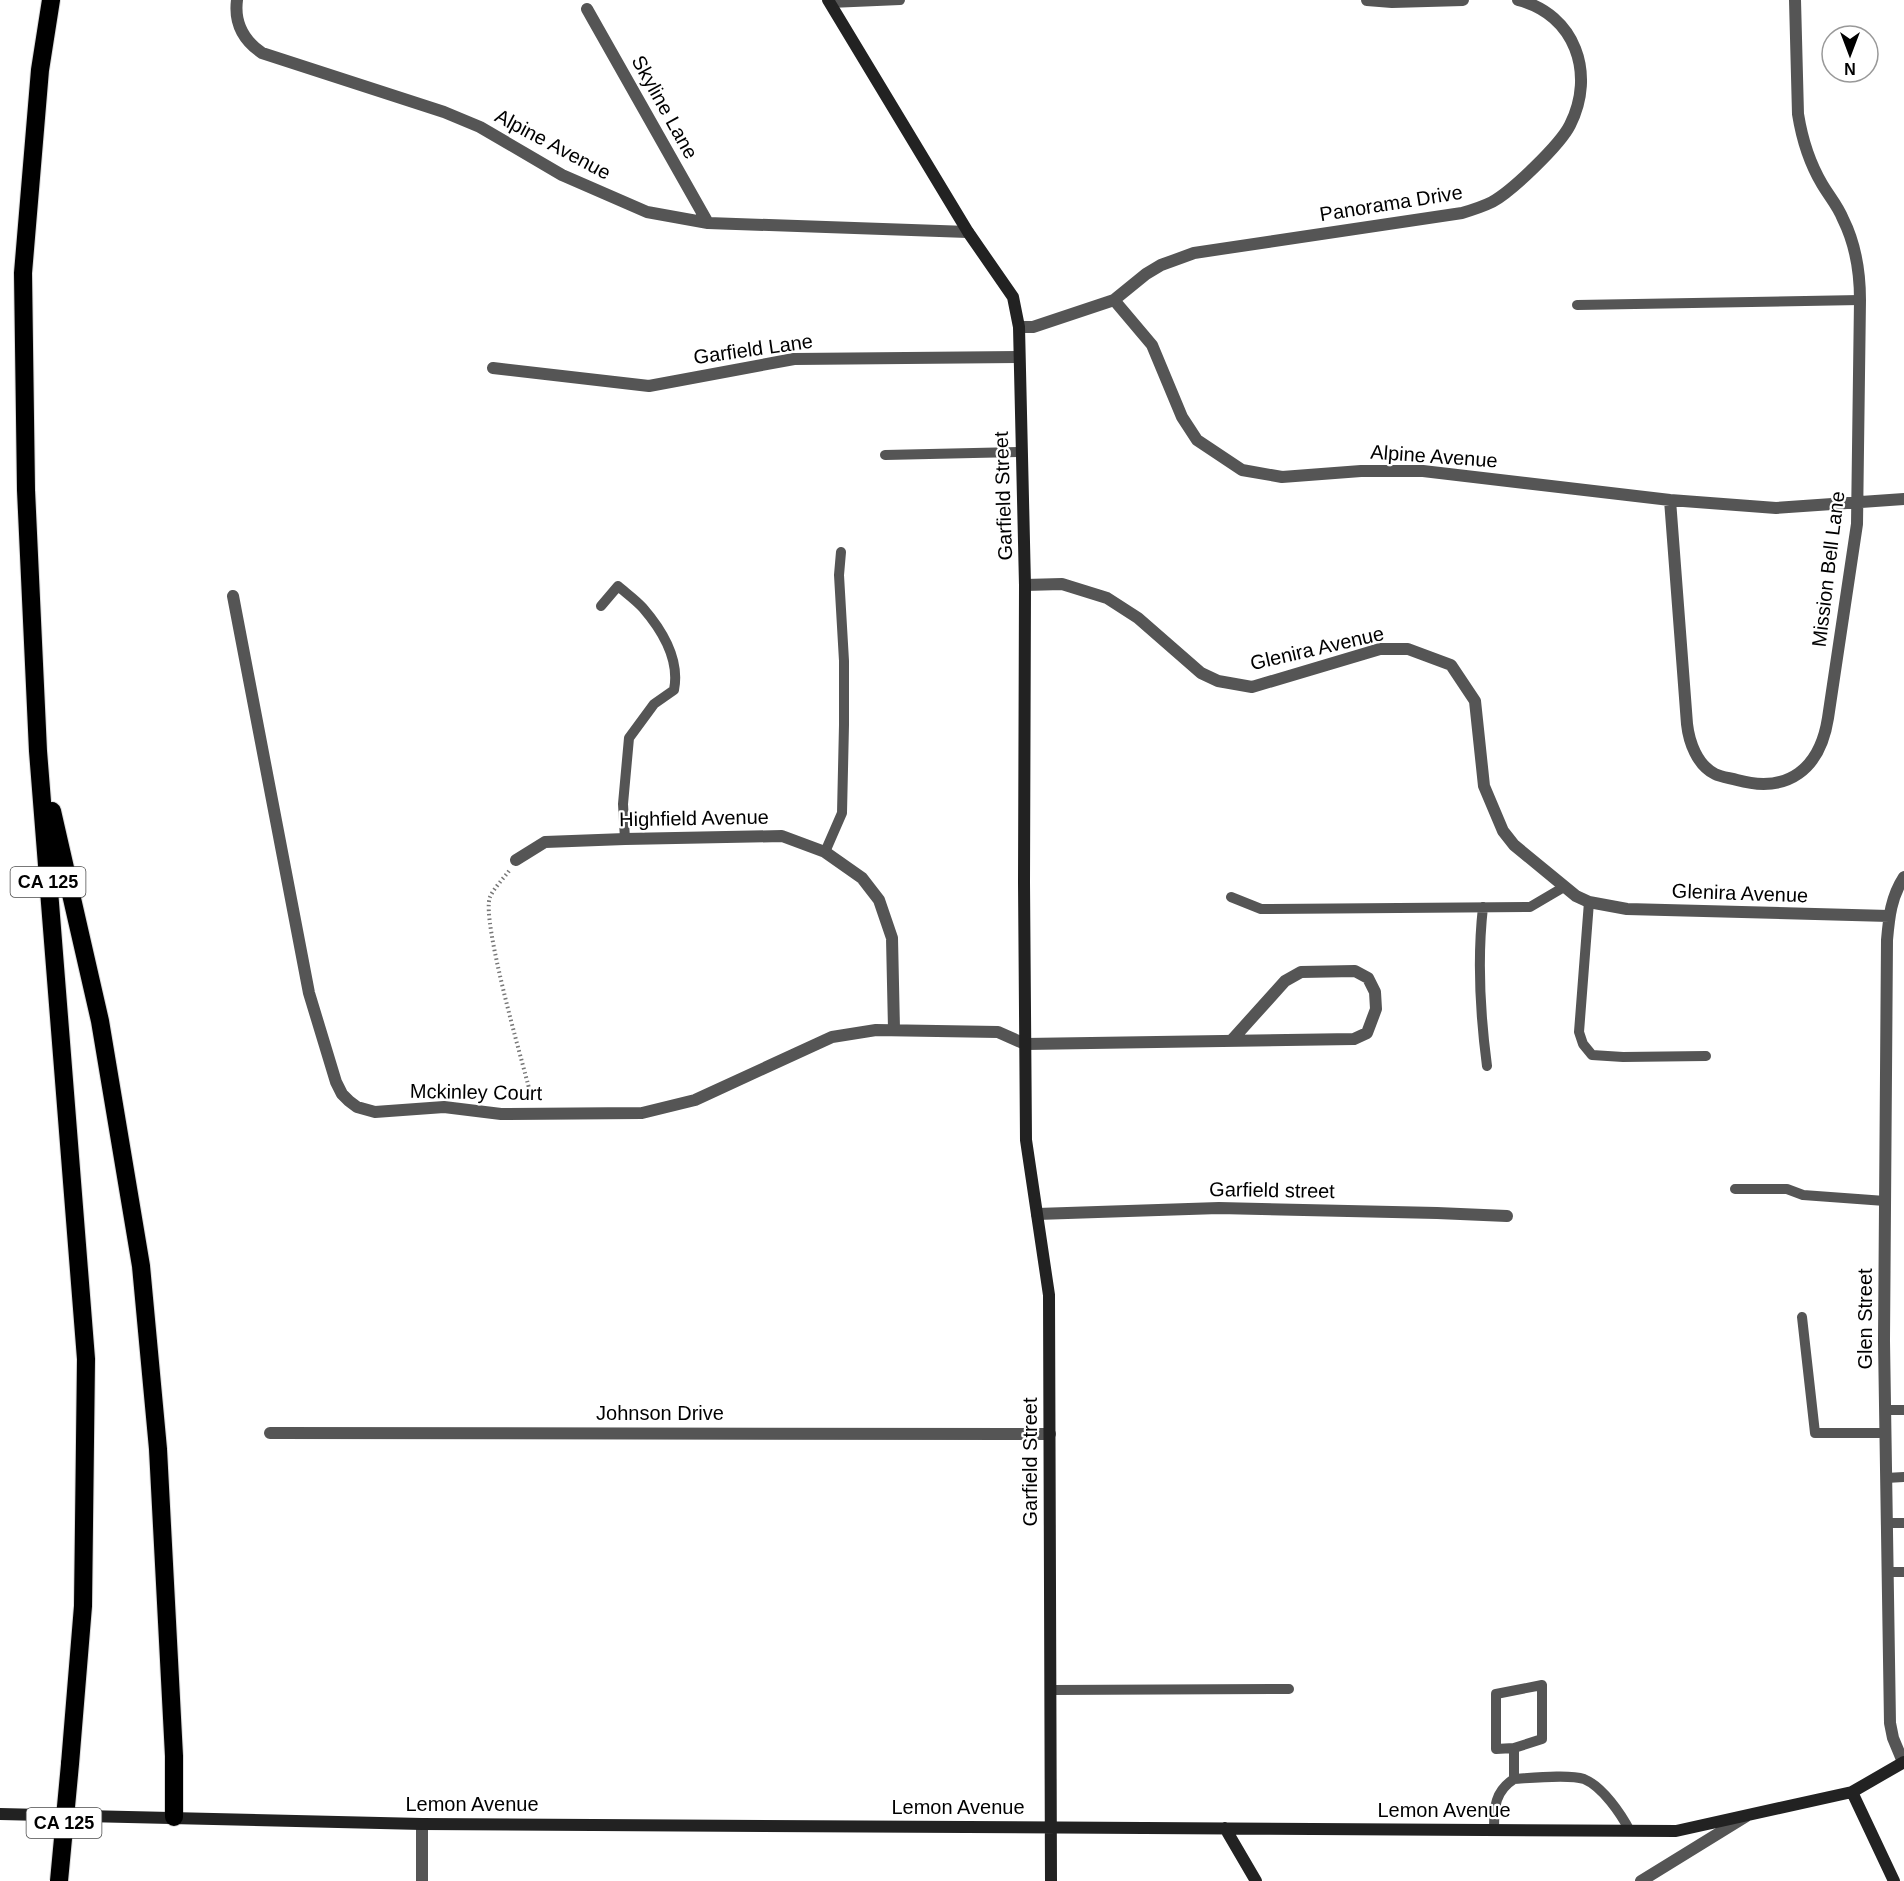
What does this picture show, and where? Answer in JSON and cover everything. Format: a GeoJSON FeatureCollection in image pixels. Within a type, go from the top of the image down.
{"type":"FeatureCollection","features":[{"type":"Feature","properties":{"kind":"highway","name":"CA 125"},"geometry":{"type":"LineString","coordinates":[[51,0],[40,70],[23,273],[26,490],[38,751],[86,1359],[86,1524],[83,1606],[59,1881]]}},
{"type":"Feature","properties":{"kind":"highway"},"geometry":{"type":"LineString","coordinates":[[38,751],[100,1021],[141,1266],[158,1449],[174,1756],[174,1817]]}},
{"type":"Feature","properties":{"kind":"street","name":"Alpine Avenue"},"geometry":{"type":"LineString","coordinates":[[237,0],[237,20],[240,30],[253,47],[262,53],[444,112],[480,127],[561,175],[647,212],[708,223],[968,232]]}},
{"type":"Feature","properties":{"kind":"street"},"geometry":{"type":"LineString","coordinates":[[1367,0],[1392,2],[1463,0]]}},
{"type":"Feature","properties":{"kind":"street","name":"Panorama Drive"},"geometry":{"type":"LineString","coordinates":[[1114,300],[1161,265],[1194,253],[1461,213],[1477,209],[1501,196],[1563,137],[1575,114],[1581,84],[1579,60],[1569,35],[1550,14],[1539,7],[1518,0]]}},
{"type":"Feature","properties":{"kind":"street","name":"Mission Bell Lane"},"geometry":{"type":"LineString","coordinates":[[1670,500],[1687,724],[1691,743],[1701,761],[1715,774],[1763,785],[1787,780],[1798,774],[1816,756],[1826,733],[1857,524],[1860,300],[1860,278],[1851,237],[1839,210],[1813,168],[1801,132],[1798,114],[1795,0]]}},
{"type":"Feature","properties":{"kind":"street","name":"Garfield Street"},"geometry":{"type":"LineString","coordinates":[[829,2],[968,232],[1013,297],[1019,327],[1025,585],[1026,1140],[1049,1295],[1052,1881]]}},
{"type":"Feature","properties":{"kind":"street","name":"Skyline Lane"},"geometry":{"type":"LineString","coordinates":[[588,9],[708,223]]}},
{"type":"Feature","properties":{"kind":"street","name":"Alpine Avenue"},"geometry":{"type":"LineString","coordinates":[[1114,300],[1152,345],[1182,417],[1197,440],[1242,470],[1282,477],[1361,471],[1423,471],[1670,500],[1787,509],[1904,499]]}},
{"type":"Feature","properties":{"kind":"street"},"geometry":{"type":"LineString","coordinates":[[1019,327],[1033,327],[1114,300]]}},
{"type":"Feature","properties":{"kind":"street","name":"Garfield Lane"},"geometry":{"type":"LineString","coordinates":[[493,368],[649,386],[794,359],[1019,357]]}},
{"type":"Feature","properties":{"kind":"street","name":"Glenira Avenue"},"geometry":{"type":"LineString","coordinates":[[1025,585],[1062,584],[1107,598],[1138,618],[1201,673],[1218,681],[1252,687],[1380,649],[1408,649],[1451,665],[1475,701],[1484,786],[1503,831],[1514,845],[1564,887],[1589,902],[1627,909],[1889,916]]}},
{"type":"Feature","properties":{"kind":"street","name":"Mckinley Court"},"geometry":{"type":"LineString","coordinates":[[233,596],[309,993],[336,1082],[342,1094],[357,1107],[375,1112],[444,1107],[501,1114],[642,1113],[695,1100],[832,1037],[894,1029]]}},
{"type":"Feature","properties":{"kind":"street","name":"Highfield Avenue"},"geometry":{"type":"LineString","coordinates":[[516,860],[545,842],[625,839],[782,836],[825,852],[862,878],[879,900],[892,938],[894,1029]]}},
{"type":"Feature","properties":{"kind":"street","name":"Glen Street"},"geometry":{"type":"LineString","coordinates":[[1904,877],[1896,890],[1889,916],[1887,940],[1885,1201],[1885,1432],[1890,1723],[1893,1738],[1904,1762]]}},
{"type":"Feature","properties":{"kind":"street"},"geometry":{"type":"LineString","coordinates":[[894,1029],[998,1032],[1025,1044],[1231,1041],[1354,1039],[1367,1033],[1373,1021],[1376,1009],[1375,992],[1368,978],[1355,971],[1300,972],[1285,981],[1231,1041]]}},
{"type":"Feature","properties":{"kind":"street","name":"Garfield street"},"geometry":{"type":"LineString","coordinates":[[1037,1214],[1220,1208],[1507,1216]]}},
{"type":"Feature","properties":{"kind":"street","name":"Johnson Drive"},"geometry":{"type":"LineString","coordinates":[[270,1432],[1050,1434]]}},
{"type":"Feature","properties":{"kind":"street","name":"Lemon Avenue"},"geometry":{"type":"LineString","coordinates":[[0,1814],[422,1824],[1494,1828],[1676,1831],[1852,1792],[1904,1762]]}},
{"type":"Feature","properties":{"kind":"street"},"geometry":{"type":"LineString","coordinates":[[1852,1792],[1894,1881]]}},
{"type":"Feature","properties":{"kind":"street"},"geometry":{"type":"LineString","coordinates":[[1641,1881],[1746,1816]]}},
{"type":"Feature","properties":{"kind":"street"},"geometry":{"type":"LineString","coordinates":[[422,1824],[422,1881]]}},
{"type":"Feature","properties":{"kind":"street"},"geometry":{"type":"LineString","coordinates":[[1225,1828],[1256,1881]]}},
{"type":"Feature","properties":{"kind":"lane"},"geometry":{"type":"LineString","coordinates":[[829,2],[900,0]]}},
{"type":"Feature","properties":{"kind":"lane"},"geometry":{"type":"LineString","coordinates":[[1577,305],[1860,300]]}},
{"type":"Feature","properties":{"kind":"lane"},"geometry":{"type":"LineString","coordinates":[[885,455],[1021,452]]}},
{"type":"Feature","properties":{"kind":"lane"},"geometry":{"type":"LineString","coordinates":[[825,852],[842,813],[844,661],[839,575],[841,552]]}},
{"type":"Feature","properties":{"kind":"lane"},"geometry":{"type":"LineString","coordinates":[[602,606],[618,586],[643,608],[673,657],[677,677],[674,690],[654,704],[629,738],[623,804],[625,839]]}},
{"type":"Feature","properties":{"kind":"lane"},"geometry":{"type":"LineString","coordinates":[[1231,897],[1261,909],[1530,907],[1564,887]]}},
{"type":"Feature","properties":{"kind":"lane"},"geometry":{"type":"LineString","coordinates":[[1589,902],[1580,1032],[1582,1044],[1592,1055],[1706,1056]]}},
{"type":"Feature","properties":{"kind":"lane"},"geometry":{"type":"LineString","coordinates":[[1483,907],[1480,930],[1481,1020],[1487,1066]]}},
{"type":"Feature","properties":{"kind":"lane"},"geometry":{"type":"LineString","coordinates":[[1735,1189],[1787,1189],[1803,1195],[1885,1201]]}},
{"type":"Feature","properties":{"kind":"lane"},"geometry":{"type":"LineString","coordinates":[[1802,1317],[1815,1433],[1885,1432]]}},
{"type":"Feature","properties":{"kind":"lane"},"geometry":{"type":"LineString","coordinates":[[1885,1410],[1904,1410]]}},
{"type":"Feature","properties":{"kind":"lane"},"geometry":{"type":"LineString","coordinates":[[1886,1478],[1904,1477]]}},
{"type":"Feature","properties":{"kind":"lane"},"geometry":{"type":"LineString","coordinates":[[1886,1522],[1904,1523]]}},
{"type":"Feature","properties":{"kind":"lane"},"geometry":{"type":"LineString","coordinates":[[1887,1572],[1904,1572]]}},
{"type":"Feature","properties":{"kind":"lane"},"geometry":{"type":"LineString","coordinates":[[1542,1685],[1542,1738],[1514,1749],[1496,1749],[1496,1694],[1542,1685]]}},
{"type":"Feature","properties":{"kind":"lane"},"geometry":{"type":"LineString","coordinates":[[1051,1690],[1289,1689]]}},
{"type":"Feature","properties":{"kind":"lane"},"geometry":{"type":"LineString","coordinates":[[1514,1749],[1514,1779]]}},
{"type":"Feature","properties":{"kind":"lane"},"geometry":{"type":"LineString","coordinates":[[1494,1828],[1498,1796],[1506,1784],[1514,1779],[1578,1778],[1584,1779],[1617,1807],[1630,1831]]}},
{"type":"Feature","properties":{"kind":"path"},"geometry":{"type":"LineString","coordinates":[[516,860],[490,898],[489,911],[493,943],[531,1092]]}}]}
